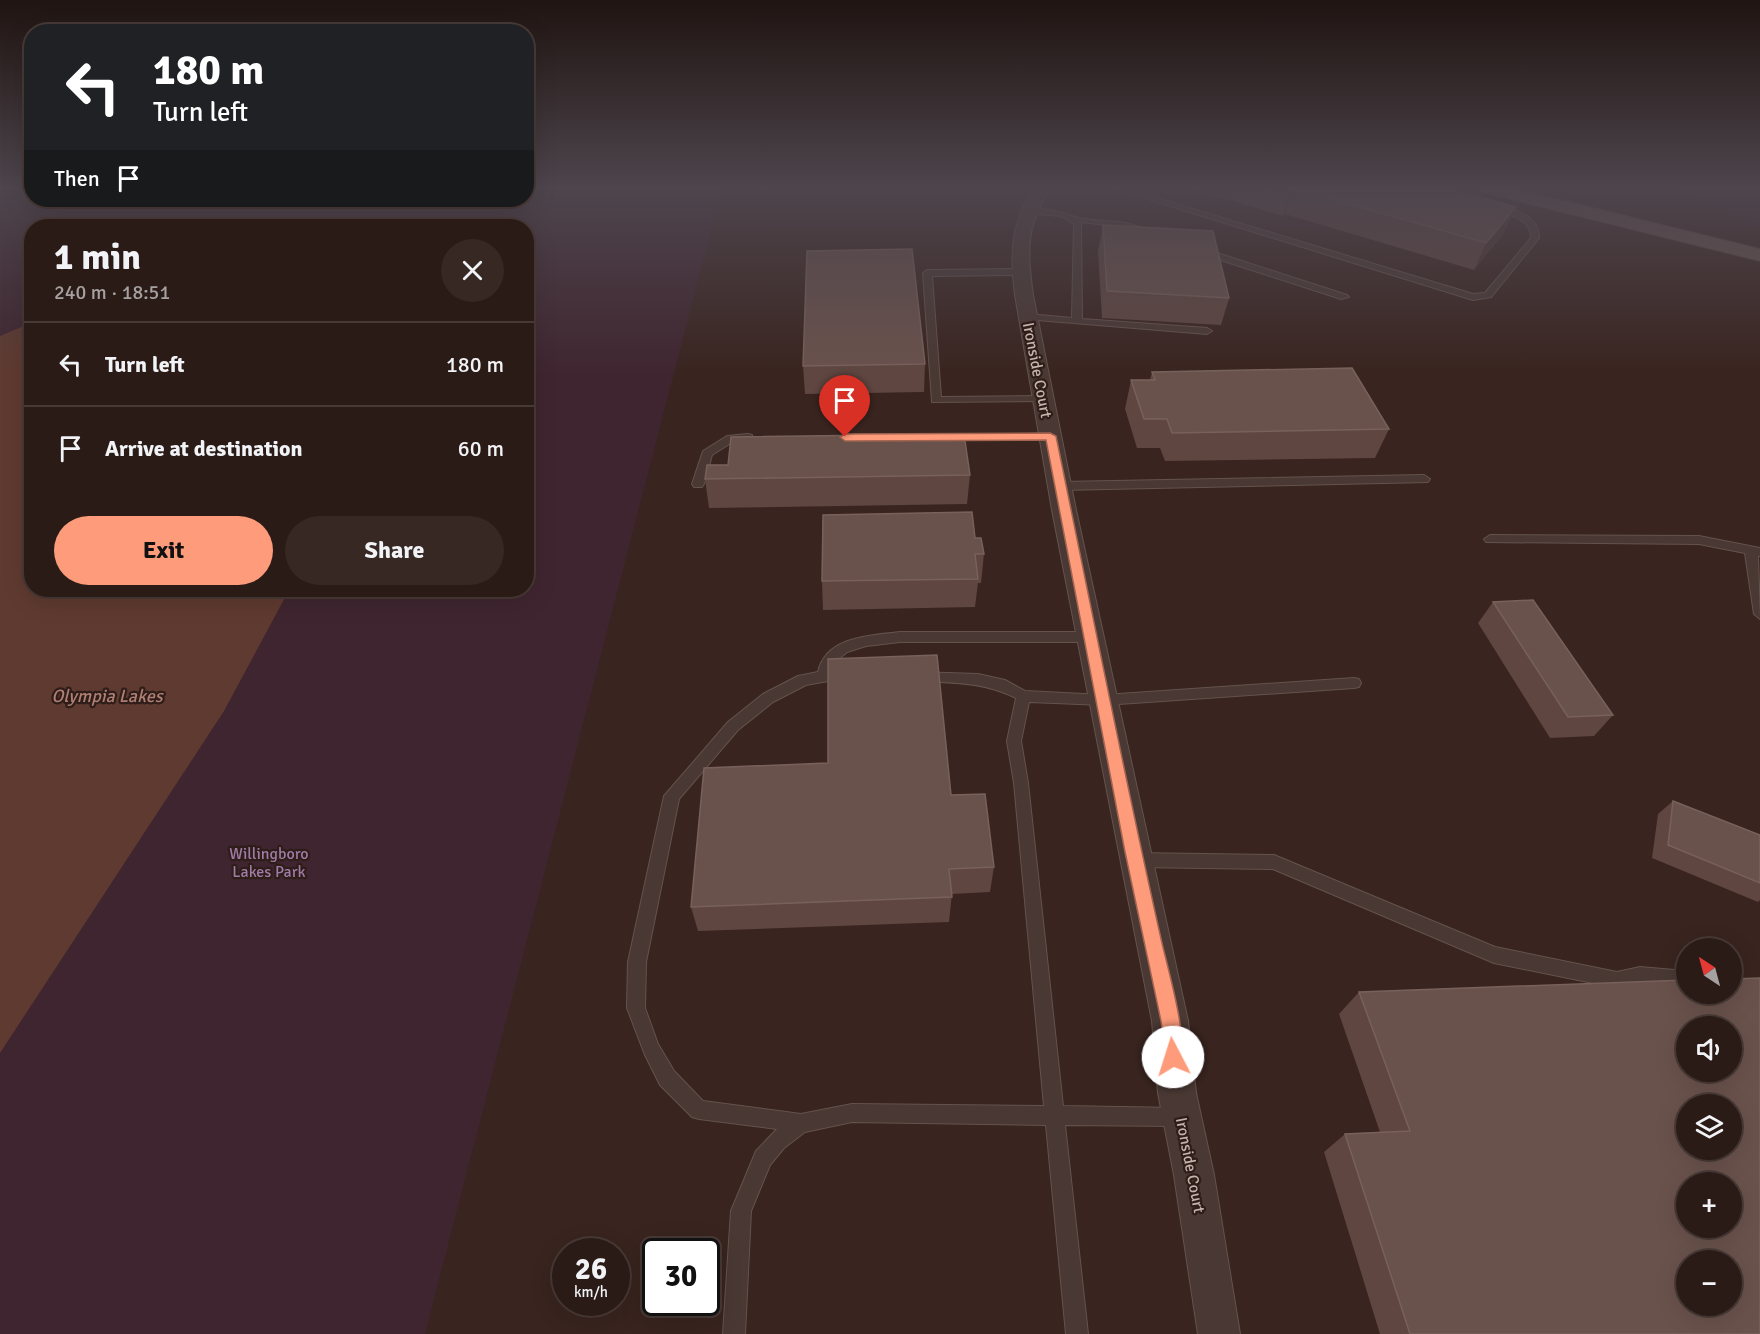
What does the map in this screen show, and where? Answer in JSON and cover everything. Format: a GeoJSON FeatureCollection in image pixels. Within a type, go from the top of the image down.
{"type":"FeatureCollection","features":[{"type":"Feature","properties":{"kind":"main road"},"geometry":{"type":"LineString","coordinates":[[1738,250],[1760,255]]}},
{"type":"Feature","properties":{"kind":"street","name":"Ironside Court"},"geometry":{"type":"LineString","coordinates":[[1020,250],[1021,272],[1028,317],[1050,436],[1135,860],[1170,1021],[1177,1093],[1194,1175],[1219,1334]]}},
{"type":"Feature","properties":{"kind":"lane"},"geometry":{"type":"LineString","coordinates":[[1077,321],[1078,250]]}},
{"type":"Feature","properties":{"kind":"lane"},"geometry":{"type":"LineString","coordinates":[[1202,250],[1344,297]]}},
{"type":"Feature","properties":{"kind":"lane"},"geometry":{"type":"LineString","coordinates":[[1320,250],[1473,297],[1488,295],[1525,250]]}},
{"type":"Feature","properties":{"kind":"lane"},"geometry":{"type":"LineString","coordinates":[[1021,272],[927,273],[936,400],[1043,399]]}},
{"type":"Feature","properties":{"kind":"lane"},"geometry":{"type":"LineString","coordinates":[[1028,317],[1207,331]]}},
{"type":"Feature","properties":{"kind":"lane"},"geometry":{"type":"LineString","coordinates":[[932,437],[1050,436]]}},
{"type":"Feature","properties":{"kind":"lane"},"geometry":{"type":"LineString","coordinates":[[698,484],[707,453],[731,438],[755,438]]}},
{"type":"Feature","properties":{"kind":"lane"},"geometry":{"type":"LineString","coordinates":[[1060,486],[1424,479]]}},
{"type":"Feature","properties":{"kind":"lane"},"geometry":{"type":"LineString","coordinates":[[1490,539],[1699,540],[1756,551],[1760,614]]}},
{"type":"Feature","properties":{"kind":"lane"},"geometry":{"type":"LineString","coordinates":[[824,676],[827,662],[842,648],[866,640],[900,637],[1091,637]]}},
{"type":"Feature","properties":{"kind":"lane"},"geometry":{"type":"LineString","coordinates":[[861,673],[803,680],[768,698],[734,726],[672,796],[637,962],[636,1008],[651,1049],[667,1078],[699,1110],[801,1123],[852,1113],[1182,1117]]}},
{"type":"Feature","properties":{"kind":"lane"},"geometry":{"type":"LineString","coordinates":[[908,675],[978,679],[1000,684],[1023,696],[1104,700],[1354,683]]}},
{"type":"Feature","properties":{"kind":"lane"},"geometry":{"type":"LineString","coordinates":[[1023,696],[1014,741],[1021,783],[1077,1334]]}},
{"type":"Feature","properties":{"kind":"lane"},"geometry":{"type":"LineString","coordinates":[[1135,860],[1274,862],[1494,954],[1617,980],[1640,975],[1676,978]]}},
{"type":"Feature","properties":{"kind":"lane"},"geometry":{"type":"LineString","coordinates":[[734,1334],[741,1211],[763,1158],[777,1141],[801,1123]]}},
{"type":"Feature","properties":{"kind":"green space","name":"Willingboro Lakes Park"},"geometry":{"type":"Polygon","coordinates":[[[0,250],[24,250],[24,597],[534,597],[534,250],[706,250],[425,1334],[0,1334],[0,250]]]}},
{"type":"Feature","properties":{"kind":"water","name":"Olympia Lakes"},"geometry":{"type":"Polygon","coordinates":[[[24,326],[24,597],[285,597],[224,711],[0,1053],[0,336],[24,326]]]}},
{"type":"Feature","properties":{"kind":"building"},"geometry":{"type":"Polygon","coordinates":[[[912,250],[925,364],[803,366],[807,251],[912,250]]]}},
{"type":"Feature","properties":{"kind":"building"},"geometry":{"type":"Polygon","coordinates":[[[1105,250],[1218,250],[1229,298],[1107,291],[1105,250]]]}},
{"type":"Feature","properties":{"kind":"building"},"geometry":{"type":"Polygon","coordinates":[[[1352,368],[1389,429],[1172,433],[1167,419],[1144,419],[1131,380],[1155,380],[1152,372],[1352,368]]]}},
{"type":"Feature","properties":{"kind":"building"},"geometry":{"type":"Polygon","coordinates":[[[964,434],[970,475],[705,479],[707,465],[728,465],[731,437],[964,434]]]}},
{"type":"Feature","properties":{"kind":"building"},"geometry":{"type":"Polygon","coordinates":[[[972,512],[975,538],[981,538],[984,554],[975,554],[978,579],[822,581],[823,515],[972,512]]]}},
{"type":"Feature","properties":{"kind":"building"},"geometry":{"type":"Polygon","coordinates":[[[1533,600],[1613,715],[1568,717],[1493,602],[1533,600]]]}},
{"type":"Feature","properties":{"kind":"building"},"geometry":{"type":"Polygon","coordinates":[[[937,655],[951,795],[985,794],[994,867],[949,869],[952,897],[691,907],[704,768],[828,763],[828,659],[937,655]]]}},
{"type":"Feature","properties":{"kind":"building"},"geometry":{"type":"Polygon","coordinates":[[[1673,801],[1760,835],[1760,883],[1668,845],[1673,801]]]}},
{"type":"Feature","properties":{"kind":"building"},"geometry":{"type":"Polygon","coordinates":[[[1760,978],[1760,1334],[1410,1334],[1345,1134],[1410,1131],[1359,992],[1676,980],[1676,1004],[1742,1004],[1742,979],[1760,978]]]}},
{"type":"Feature","properties":{"kind":"route"},"geometry":{"type":"LineString","coordinates":[[845,437],[1050,436],[1133,852],[1170,1021],[1173,1057]]}}]}
